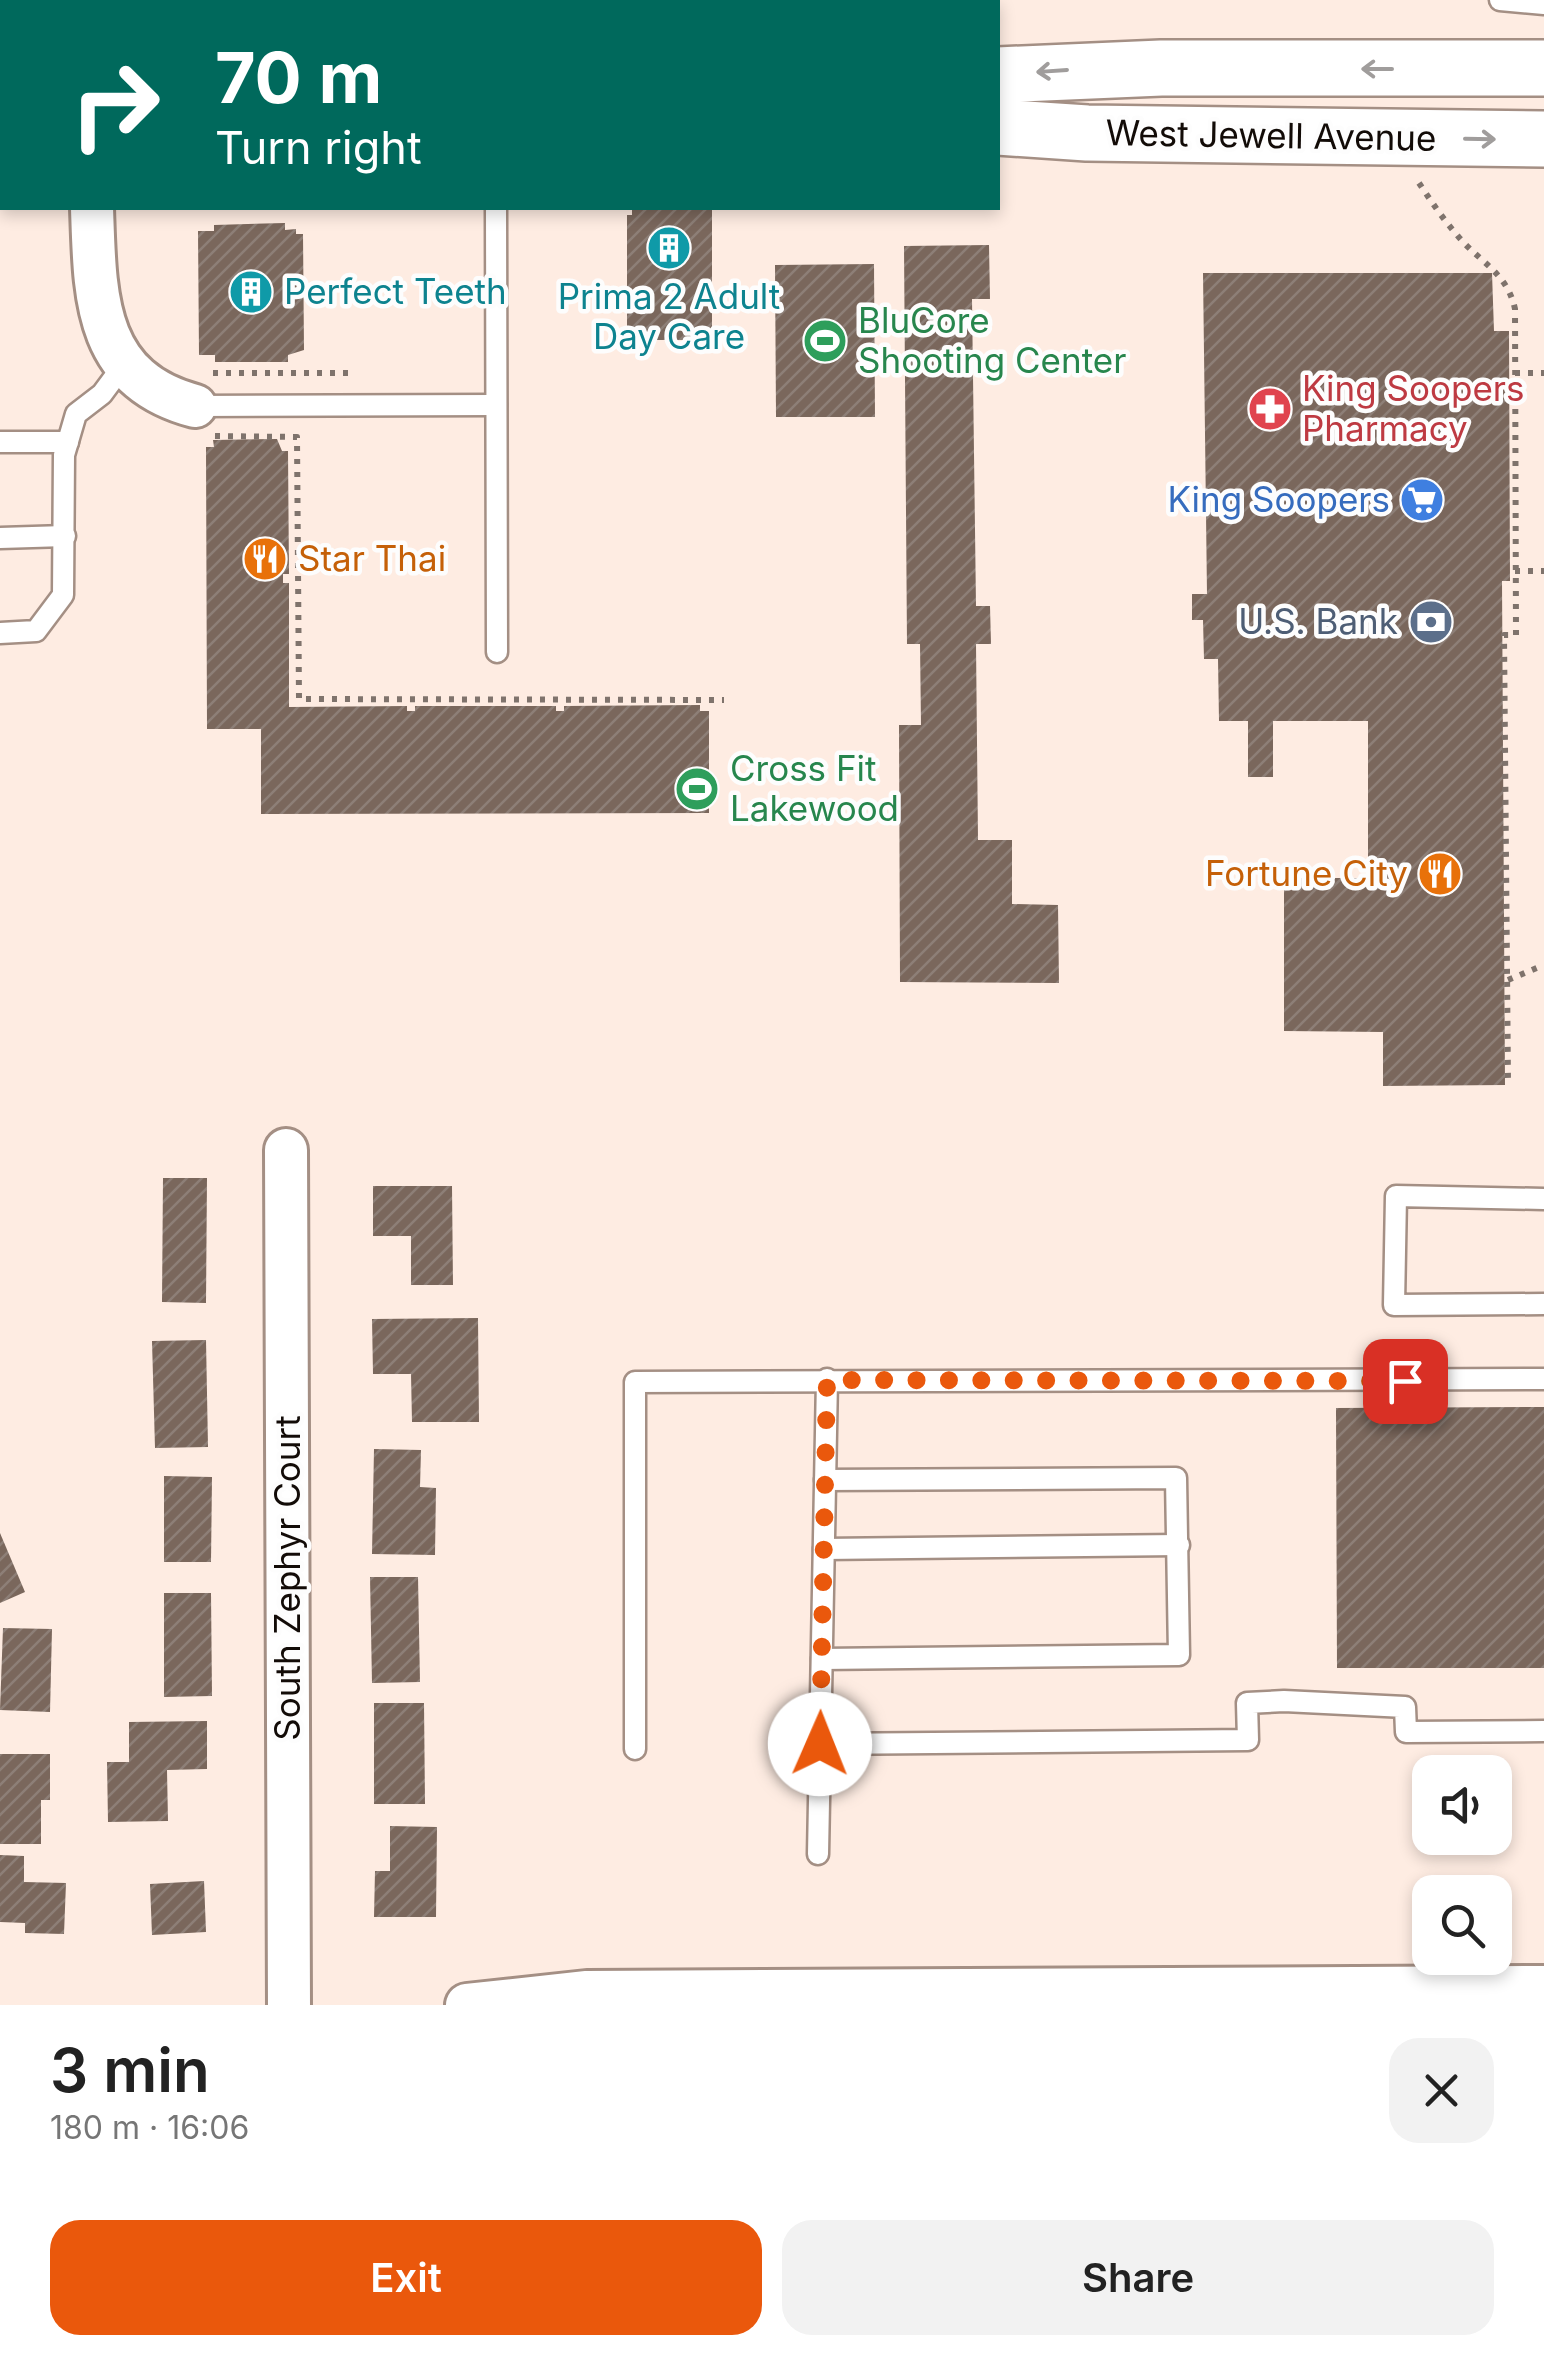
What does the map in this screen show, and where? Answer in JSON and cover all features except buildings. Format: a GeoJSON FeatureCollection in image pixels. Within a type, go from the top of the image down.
{"type":"FeatureCollection","features":[{"type":"Feature","properties":{"kind":"main road","name":"West Jewell Avenue"},"geometry":{"type":"LineString","coordinates":[[1000,75],[1161,68],[1544,68]]}},
{"type":"Feature","properties":{"kind":"main road","name":"West Jewell Avenue"},"geometry":{"type":"LineString","coordinates":[[1000,127],[1106,133],[1544,139]]}},
{"type":"Feature","properties":{"kind":"street"},"geometry":{"type":"LineString","coordinates":[[92,210],[96,295],[110,343],[144,386],[163,396],[200,405]]}},
{"type":"Feature","properties":{"kind":"street","name":"South Zephyr Court"},"geometry":{"type":"LineString","coordinates":[[286,1150],[289,2005]]}},
{"type":"Feature","properties":{"kind":"street"},"geometry":{"type":"LineString","coordinates":[[467,2005],[587,1992],[826,1998],[1224,1997],[1544,1987]]}},
{"type":"Feature","properties":{"kind":"lane"},"geometry":{"type":"LineString","coordinates":[[1500,0],[1544,4]]}},
{"type":"Feature","properties":{"kind":"lane"},"geometry":{"type":"LineString","coordinates":[[496,210],[497,652]]}},
{"type":"Feature","properties":{"kind":"lane"},"geometry":{"type":"LineString","coordinates":[[0,633],[36,630],[62,595],[64,454],[76,414],[102,394],[124,363]]}},
{"type":"Feature","properties":{"kind":"lane"},"geometry":{"type":"LineString","coordinates":[[200,405],[496,405]]}},
{"type":"Feature","properties":{"kind":"lane"},"geometry":{"type":"LineString","coordinates":[[0,442],[68,442]]}},
{"type":"Feature","properties":{"kind":"lane"},"geometry":{"type":"LineString","coordinates":[[0,538],[65,536]]}},
{"type":"Feature","properties":{"kind":"lane"},"geometry":{"type":"LineString","coordinates":[[1544,1198],[1396,1196],[1394,1305],[1544,1304]]}},
{"type":"Feature","properties":{"kind":"lane"},"geometry":{"type":"LineString","coordinates":[[818,1854],[827,1380]]}},
{"type":"Feature","properties":{"kind":"lane"},"geometry":{"type":"LineString","coordinates":[[635,1749],[635,1382],[1544,1380]]}},
{"type":"Feature","properties":{"kind":"lane"},"geometry":{"type":"LineString","coordinates":[[822,1659],[1180,1655],[1176,1478],[825,1480]]}},
{"type":"Feature","properties":{"kind":"lane"},"geometry":{"type":"LineString","coordinates":[[824,1549],[1180,1545]]}},
{"type":"Feature","properties":{"kind":"lane"},"geometry":{"type":"LineString","coordinates":[[820,1744],[1248,1740],[1247,1703],[1284,1701],[1405,1708],[1406,1732],[1544,1731]]}},
{"type":"Feature","properties":{"kind":"path"},"geometry":{"type":"LineString","coordinates":[[1419,183],[1459,238],[1502,277],[1515,309],[1516,635],[1504,635],[1508,1082]]}},
{"type":"Feature","properties":{"kind":"path"},"geometry":{"type":"LineString","coordinates":[[1515,372],[1544,372]]}},
{"type":"Feature","properties":{"kind":"path"},"geometry":{"type":"LineString","coordinates":[[200,405],[349,373]]}},
{"type":"Feature","properties":{"kind":"path"},"geometry":{"type":"LineString","coordinates":[[200,405],[297,437],[299,699],[724,700]]}},
{"type":"Feature","properties":{"kind":"path"},"geometry":{"type":"LineString","coordinates":[[1515,571],[1544,570]]}},
{"type":"Feature","properties":{"kind":"path"},"geometry":{"type":"LineString","coordinates":[[1508,980],[1544,965]]}},
{"type":"Feature","properties":{"kind":"place","name":"Prima 2 Adult Day Care"},"geometry":{"type":"Point","coordinates":[669,248]}},
{"type":"Feature","properties":{"kind":"place","name":"Perfect Teeth"},"geometry":{"type":"Point","coordinates":[251,292]}},
{"type":"Feature","properties":{"kind":"place","name":"BluCore Shooting Center"},"geometry":{"type":"Point","coordinates":[825,341]}},
{"type":"Feature","properties":{"kind":"place","name":"King Soopers Pharmacy"},"geometry":{"type":"Point","coordinates":[1270,409]}},
{"type":"Feature","properties":{"kind":"place","name":"King Soopers"},"geometry":{"type":"Point","coordinates":[1422,500]}},
{"type":"Feature","properties":{"kind":"place","name":"Star Thai"},"geometry":{"type":"Point","coordinates":[265,559]}},
{"type":"Feature","properties":{"kind":"place","name":"U.S. Bank"},"geometry":{"type":"Point","coordinates":[1431,622]}},
{"type":"Feature","properties":{"kind":"place","name":"Cross Fit Lakewood"},"geometry":{"type":"Point","coordinates":[697,789]}},
{"type":"Feature","properties":{"kind":"place","name":"Fortune City"},"geometry":{"type":"Point","coordinates":[1440,874]}},
{"type":"Feature","properties":{"kind":"route"},"geometry":{"type":"LineString","coordinates":[[820,1744],[827,1380],[1405,1381]]}}]}
